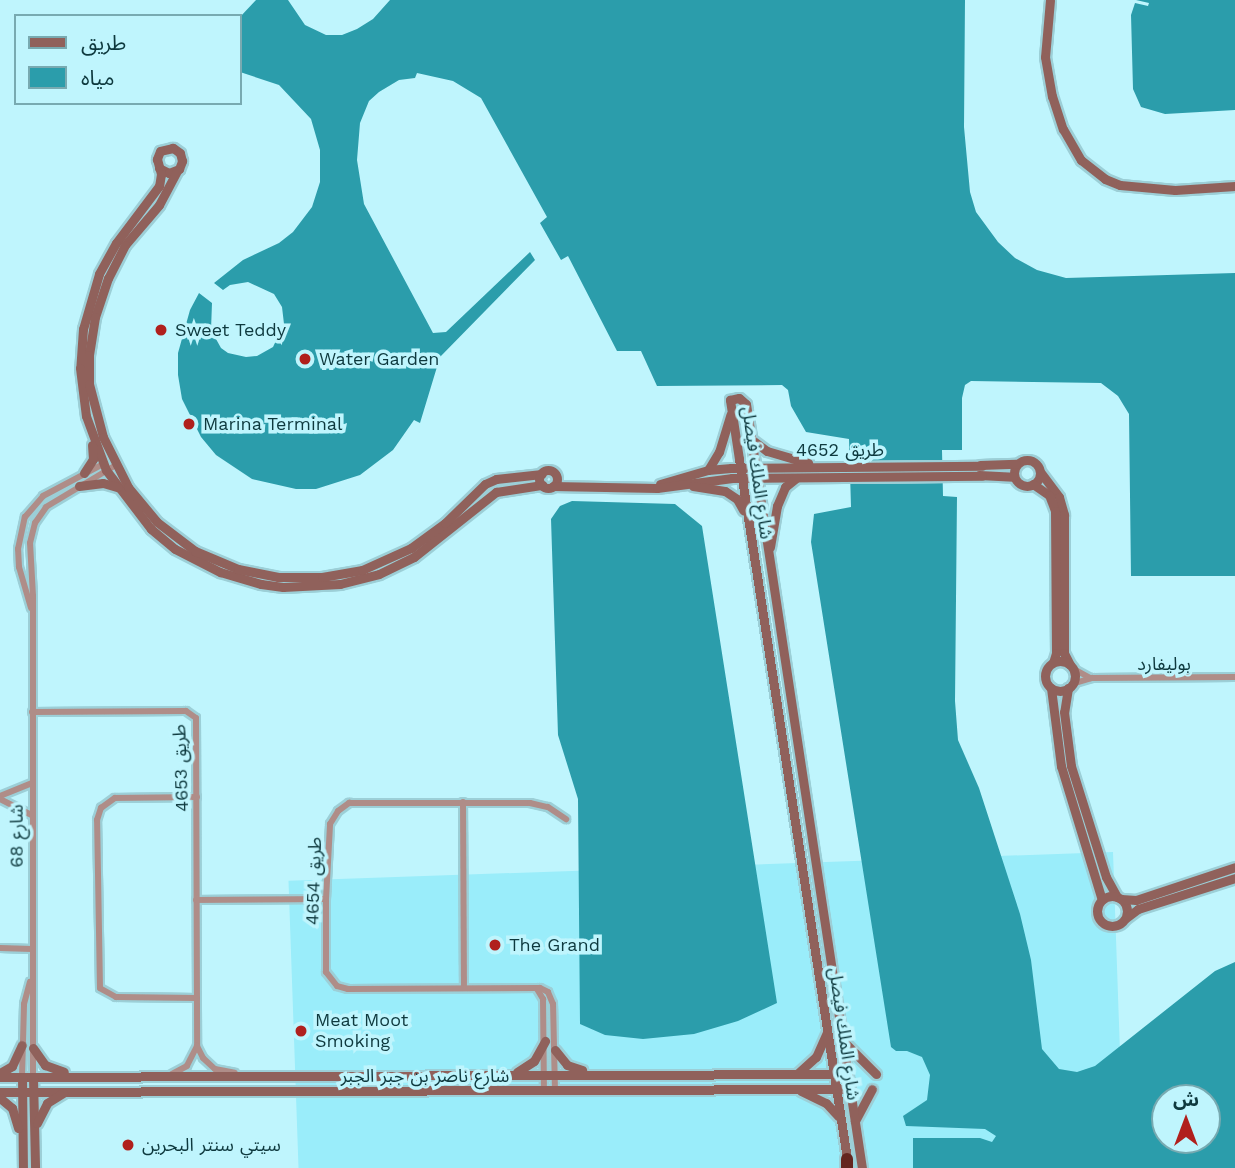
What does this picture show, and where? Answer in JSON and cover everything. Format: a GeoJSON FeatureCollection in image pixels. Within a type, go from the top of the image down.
{"type":"FeatureCollection","features":[{"type":"Feature","properties":{"kind":"street"},"geometry":{"type":"LineString","coordinates":[[1048,3],[1045,57],[1052,96],[1063,130],[1081,160],[1105,180],[1120,185],[1175,190],[1235,186]]}},
{"type":"Feature","properties":{"kind":"street"},"geometry":{"type":"LineString","coordinates":[[168,147],[180,153],[183,161],[178,169],[159,205],[125,245],[108,278],[95,317],[89,355],[89,384],[98,426],[128,487],[157,523],[195,551],[218,562],[259,574],[307,579],[348,573],[392,559],[428,538],[485,484],[496,479],[551,471],[555,482],[496,492],[432,546],[397,567],[340,584],[283,587],[238,579],[188,557],[151,529],[117,487],[105,467],[90,430],[83,403],[80,368],[86,314],[108,257],[159,186],[158,155],[168,147]]}},
{"type":"Feature","properties":{"kind":"street"},"geometry":{"type":"LineString","coordinates":[[159,168],[169,173],[178,169]]}},
{"type":"Feature","properties":{"kind":"street","name":"شارع الملك فيصل"},"geometry":{"type":"LineString","coordinates":[[847,1165],[828,1023],[730,400],[745,401],[862,1168]]}},
{"type":"Feature","properties":{"kind":"street"},"geometry":{"type":"LineString","coordinates":[[708,470],[724,439],[731,407]]}},
{"type":"Feature","properties":{"kind":"street"},"geometry":{"type":"LineString","coordinates":[[84,473],[93,459],[90,430]]}},
{"type":"Feature","properties":{"kind":"street"},"geometry":{"type":"LineString","coordinates":[[750,438],[767,451],[819,466]]}},
{"type":"Feature","properties":{"kind":"street"},"geometry":{"type":"LineString","coordinates":[[32,610],[19,567],[22,525],[43,496],[84,473],[114,462]]}},
{"type":"Feature","properties":{"kind":"street"},"geometry":{"type":"LineString","coordinates":[[1041,473],[1040,481],[1023,484],[1013,477],[1012,471],[1016,464],[1030,462],[1041,473],[1059,496],[1063,515],[1064,653],[1074,676],[1064,712],[1071,766],[1106,877],[1126,907],[1126,918]]}},
{"type":"Feature","properties":{"kind":"street","name":"طريق 4652"},"geometry":{"type":"LineString","coordinates":[[641,488],[708,470],[741,473],[756,479],[982,471],[1016,464]]}},
{"type":"Feature","properties":{"kind":"street","name":"طريق 4652"},"geometry":{"type":"LineString","coordinates":[[555,482],[641,488],[677,486],[755,468],[819,466],[957,472]]}},
{"type":"Feature","properties":{"kind":"street","name":"شارع 68"},"geometry":{"type":"LineString","coordinates":[[35,1168],[31,977],[33,816],[30,543],[35,523],[46,507],[105,467]]}},
{"type":"Feature","properties":{"kind":"street","name":"طريق 4652"},"geometry":{"type":"LineString","coordinates":[[982,471],[1013,477]]}},
{"type":"Feature","properties":{"kind":"street"},"geometry":{"type":"LineString","coordinates":[[541,485],[542,474]]}},
{"type":"Feature","properties":{"kind":"street"},"geometry":{"type":"LineString","coordinates":[[769,560],[777,506],[785,487],[797,477]]}},
{"type":"Feature","properties":{"kind":"street"},"geometry":{"type":"LineString","coordinates":[[79,486],[103,483],[117,487]]}},
{"type":"Feature","properties":{"kind":"street"},"geometry":{"type":"LineString","coordinates":[[1033,484],[1049,495],[1055,511],[1056,653],[1053,663],[1045,672],[1045,678],[1051,688],[1061,766],[1102,900],[1097,910],[1102,922],[1112,926],[1138,909],[1235,878]]}},
{"type":"Feature","properties":{"kind":"street"},"geometry":{"type":"LineString","coordinates":[[677,486],[725,491],[742,507],[748,525]]}},
{"type":"Feature","properties":{"kind":"street"},"geometry":{"type":"LineString","coordinates":[[1053,663],[1071,667]]}},
{"type":"Feature","properties":{"kind":"street","name":"بوليفارد"},"geometry":{"type":"LineString","coordinates":[[1071,667],[1092,678]]}},
{"type":"Feature","properties":{"kind":"street","name":"بوليفارد"},"geometry":{"type":"LineString","coordinates":[[1070,686],[1092,678],[1235,677]]}},
{"type":"Feature","properties":{"kind":"street"},"geometry":{"type":"LineString","coordinates":[[1051,688],[1070,686]]}},
{"type":"Feature","properties":{"kind":"street","name":"طريق 4653"},"geometry":{"type":"LineString","coordinates":[[32,712],[189,712],[197,724],[197,1046]]}},
{"type":"Feature","properties":{"kind":"street"},"geometry":{"type":"LineString","coordinates":[[0,797],[32,783]]}},
{"type":"Feature","properties":{"kind":"street"},"geometry":{"type":"LineString","coordinates":[[0,797],[33,816]]}},
{"type":"Feature","properties":{"kind":"street"},"geometry":{"type":"LineString","coordinates":[[197,797],[115,798],[101,808],[97,820],[100,988],[116,997],[197,998]]}},
{"type":"Feature","properties":{"kind":"street","name":"طريق 4654"},"geometry":{"type":"LineString","coordinates":[[535,988],[348,989],[337,986],[326,972],[329,829],[341,807],[354,802],[536,804],[566,819]]}},
{"type":"Feature","properties":{"kind":"street"},"geometry":{"type":"LineString","coordinates":[[463,802],[464,988]]}},
{"type":"Feature","properties":{"kind":"street"},"geometry":{"type":"LineString","coordinates":[[1102,900],[1136,900],[1235,867]]}},
{"type":"Feature","properties":{"kind":"street"},"geometry":{"type":"LineString","coordinates":[[196,900],[326,899]]}},
{"type":"Feature","properties":{"kind":"street"},"geometry":{"type":"LineString","coordinates":[[0,948],[32,949]]}},
{"type":"Feature","properties":{"kind":"street","name":"شارع 68"},"geometry":{"type":"LineString","coordinates":[[23,1168],[22,1045],[25,997],[31,977]]}},
{"type":"Feature","properties":{"kind":"street"},"geometry":{"type":"LineString","coordinates":[[535,988],[543,999],[544,1091]]}},
{"type":"Feature","properties":{"kind":"street"},"geometry":{"type":"LineString","coordinates":[[535,988],[544,989],[553,1000],[555,1091]]}},
{"type":"Feature","properties":{"kind":"street"},"geometry":{"type":"LineString","coordinates":[[797,1074],[816,1058],[822,1047],[828,1023]]}},
{"type":"Feature","properties":{"kind":"street"},"geometry":{"type":"LineString","coordinates":[[515,1073],[534,1061],[545,1041]]}},
{"type":"Feature","properties":{"kind":"street"},"geometry":{"type":"LineString","coordinates":[[844,1042],[876,1074]]}},
{"type":"Feature","properties":{"kind":"street"},"geometry":{"type":"LineString","coordinates":[[0,1075],[12,1066],[22,1045]]}},
{"type":"Feature","properties":{"kind":"street"},"geometry":{"type":"LineString","coordinates":[[172,1074],[187,1066],[194,1058],[197,1046]]}},
{"type":"Feature","properties":{"kind":"street"},"geometry":{"type":"LineString","coordinates":[[197,1046],[203,1058],[215,1069],[239,1074]]}},
{"type":"Feature","properties":{"kind":"street"},"geometry":{"type":"LineString","coordinates":[[33,1048],[45,1065],[81,1075]]}},
{"type":"Feature","properties":{"kind":"street"},"geometry":{"type":"LineString","coordinates":[[555,1049],[567,1065],[594,1074]]}},
{"type":"Feature","properties":{"kind":"street","name":"شارع ناصر بن جبر الجبر"},"geometry":{"type":"LineString","coordinates":[[33,1084],[81,1075],[848,1074]]}},
{"type":"Feature","properties":{"kind":"street","name":"شارع ناصر بن جبر الجبر"},"geometry":{"type":"LineString","coordinates":[[0,1075],[22,1077],[33,1084],[65,1092],[849,1089]]}},
{"type":"Feature","properties":{"kind":"street"},"geometry":{"type":"LineString","coordinates":[[0,1092],[22,1091],[33,1084]]}},
{"type":"Feature","properties":{"kind":"street"},"geometry":{"type":"LineString","coordinates":[[793,1088],[826,1103],[841,1121]]}},
{"type":"Feature","properties":{"kind":"street"},"geometry":{"type":"LineString","coordinates":[[855,1123],[872,1089]]}},
{"type":"Feature","properties":{"kind":"street"},"geometry":{"type":"LineString","coordinates":[[34,1131],[47,1103],[65,1092]]}},
{"type":"Feature","properties":{"kind":"street"},"geometry":{"type":"LineString","coordinates":[[0,1098],[12,1108],[22,1138]]}},
{"type":"Feature","properties":{"kind":"shaded area"},"geometry":{"type":"Polygon","coordinates":[[[1113,852],[1124,1168],[299,1168],[289,881],[1113,852]]]}},
{"type":"Feature","properties":{"kind":"water"},"geometry":{"type":"Polygon","coordinates":[[[256,0],[288,0],[305,25],[326,35],[342,35],[373,19],[390,0],[965,0],[964,127],[970,192],[976,212],[998,242],[1015,258],[1037,270],[1066,278],[1235,273],[1235,576],[1131,576],[1129,414],[1118,396],[1101,383],[971,381],[965,385],[962,398],[962,450],[942,450],[943,496],[957,497],[955,701],[958,740],[979,788],[1020,914],[1031,960],[1042,1049],[1059,1069],[1077,1072],[1095,1066],[1215,971],[1235,962],[1235,1168],[913,1168],[913,1138],[980,1138],[992,1142],[996,1136],[985,1129],[906,1126],[903,1116],[927,1100],[930,1075],[922,1057],[907,1051],[896,1051],[891,1047],[811,542],[814,514],[851,507],[849,439],[806,432],[791,406],[788,390],[782,385],[657,386],[641,351],[617,351],[568,256],[561,260],[540,223],[547,217],[481,98],[453,81],[417,73],[415,78],[399,80],[379,92],[369,101],[360,123],[357,160],[364,204],[433,333],[446,332],[530,252],[535,260],[440,357],[420,423],[414,420],[393,450],[360,475],[316,489],[296,489],[252,479],[216,455],[201,437],[182,399],[178,353],[190,310],[199,293],[212,303],[211,330],[221,348],[228,353],[246,357],[257,356],[273,347],[284,324],[282,307],[274,294],[248,282],[230,285],[223,290],[214,283],[243,260],[279,243],[293,232],[312,207],[320,182],[320,150],[311,119],[279,85],[242,73],[242,15],[256,0]]]}},
{"type":"Feature","properties":{"kind":"water"},"geometry":{"type":"Polygon","coordinates":[[[1136,0],[1235,0],[1235,110],[1165,114],[1141,107],[1133,89],[1131,15],[1135,3],[1148,6],[1149,3],[1136,0]]]}},
{"type":"Feature","properties":{"kind":"water"},"geometry":{"type":"Polygon","coordinates":[[[572,501],[675,504],[702,526],[777,1003],[738,1021],[694,1034],[643,1039],[605,1035],[580,1024],[578,799],[558,735],[551,519],[560,506],[572,501]]]}},
{"type":"Feature","properties":{"kind":"place","name":"Sweet Teddy"},"geometry":{"type":"Point","coordinates":[161,330]}},
{"type":"Feature","properties":{"kind":"place","name":"Water Garden"},"geometry":{"type":"Point","coordinates":[305,359]}},
{"type":"Feature","properties":{"kind":"place","name":"Marina Terminal"},"geometry":{"type":"Point","coordinates":[189,424]}},
{"type":"Feature","properties":{"kind":"place","name":"The Grand"},"geometry":{"type":"Point","coordinates":[495,945]}},
{"type":"Feature","properties":{"kind":"place","name":"Meat Moot Smoking"},"geometry":{"type":"Point","coordinates":[301,1031]}},
{"type":"Feature","properties":{"kind":"place","name":"سيتي سنتر البحرين"},"geometry":{"type":"Point","coordinates":[128,1145]}}]}
